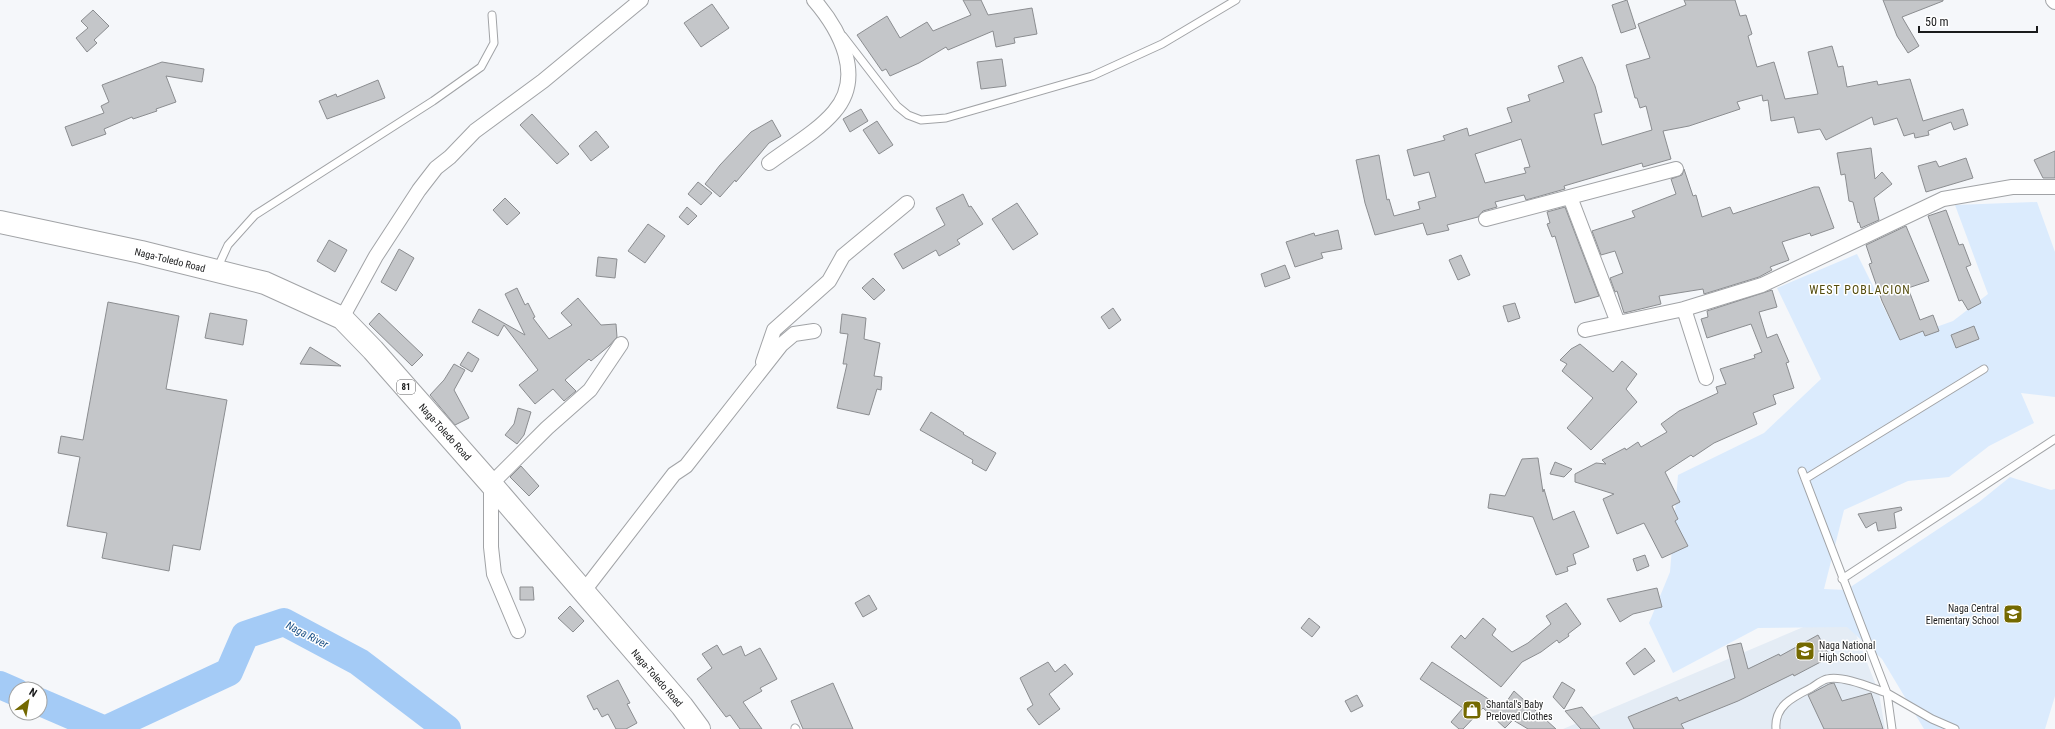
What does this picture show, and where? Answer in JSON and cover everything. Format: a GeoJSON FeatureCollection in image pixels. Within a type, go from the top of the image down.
{"type":"FeatureCollection","features":[{"type":"Feature","properties":{"kind":"highway","name":"Naga-Toledo Road"},"geometry":{"type":"LineString","coordinates":[[0,222],[265,283],[342,318],[491,484],[682,706],[699,729]]}},
{"type":"Feature","properties":{"kind":"street"},"geometry":{"type":"LineString","coordinates":[[342,318],[376,256],[419,190],[436,168],[450,157],[475,131],[544,81],[641,0]]}},
{"type":"Feature","properties":{"kind":"street"},"geometry":{"type":"LineString","coordinates":[[769,163],[834,112],[847,92],[850,70],[843,44],[826,14],[814,0]]}},
{"type":"Feature","properties":{"kind":"street"},"geometry":{"type":"LineString","coordinates":[[1486,219],[1676,169]]}},
{"type":"Feature","properties":{"kind":"street"},"geometry":{"type":"LineString","coordinates":[[1585,330],[1684,309],[1762,285],[1943,199],[2012,187],[2055,187]]}},
{"type":"Feature","properties":{"kind":"street"},"geometry":{"type":"LineString","coordinates":[[1570,197],[1618,324]]}},
{"type":"Feature","properties":{"kind":"street"},"geometry":{"type":"LineString","coordinates":[[760,372],[774,330],[829,281],[843,256],[907,203]]}},
{"type":"Feature","properties":{"kind":"street"},"geometry":{"type":"LineString","coordinates":[[1684,309],[1706,378]]}},
{"type":"Feature","properties":{"kind":"street"},"geometry":{"type":"LineString","coordinates":[[583,592],[674,474],[686,466],[782,345],[794,334],[814,332]]}},
{"type":"Feature","properties":{"kind":"street"},"geometry":{"type":"LineString","coordinates":[[518,631],[494,574],[491,547],[491,484],[547,428],[590,390],[621,344]]}},
{"type":"Feature","properties":{"kind":"lane"},"geometry":{"type":"LineString","coordinates":[[826,14],[897,106],[908,115],[921,120],[946,118],[1092,76],[1162,44],[1236,0]]}},
{"type":"Feature","properties":{"kind":"lane"},"geometry":{"type":"LineString","coordinates":[[216,271],[228,244],[255,215],[433,101],[481,67],[494,43],[492,16]]}},
{"type":"Feature","properties":{"kind":"lane"},"geometry":{"type":"LineString","coordinates":[[1806,479],[1984,369]]}},
{"type":"Feature","properties":{"kind":"lane"},"geometry":{"type":"LineString","coordinates":[[1842,579],[2055,439]]}},
{"type":"Feature","properties":{"kind":"lane"},"geometry":{"type":"LineString","coordinates":[[1802,471],[1842,579],[1887,693],[1892,729]]}},
{"type":"Feature","properties":{"kind":"lane"},"geometry":{"type":"LineString","coordinates":[[1776,729],[1776,719],[1782,708],[1791,698],[1828,679],[1847,680],[1887,693],[1955,729]]}},
{"type":"Feature","properties":{"kind":"shaded area"},"geometry":{"type":"Polygon","coordinates":[[[2037,202],[2055,252],[2055,397],[2021,393],[2034,423],[1989,446],[1949,477],[1908,481],[1844,510],[1824,589],[1846,590],[1979,502],[2010,477],[2051,490],[2055,489],[2055,696],[2045,729],[1924,729],[1882,659],[1847,627],[1758,628],[1673,673],[1649,623],[1670,572],[1678,475],[1764,433],[1821,379],[1777,288],[1857,254],[1900,340],[1953,321],[1988,294],[1955,205],[2037,202]]]}},
{"type":"Feature","properties":{"kind":"shaded area","name":"Naga National High School"},"geometry":{"type":"Polygon","coordinates":[[[1846,609],[1879,693],[1885,729],[1563,729],[1846,609]]]}},
{"type":"Feature","properties":{"kind":"building"},"geometry":{"type":"Polygon","coordinates":[[[963,0],[981,0],[988,15],[1032,8],[1037,34],[1014,38],[1015,43],[996,47],[993,31],[948,50],[946,47],[919,63],[890,76],[886,69],[882,71],[857,35],[887,16],[900,38],[927,22],[933,31],[971,15],[963,0]]]}},
{"type":"Feature","properties":{"kind":"building"},"geometry":{"type":"Polygon","coordinates":[[[1627,0],[1636,28],[1621,33],[1612,5],[1627,0]]]}},
{"type":"Feature","properties":{"kind":"building"},"geometry":{"type":"Polygon","coordinates":[[[1684,0],[1735,0],[1740,16],[1746,15],[1752,34],[1748,36],[1757,67],[1774,62],[1785,99],[1818,94],[1808,52],[1832,46],[1838,67],[1843,66],[1847,87],[1877,81],[1878,85],[1910,79],[1923,121],[1963,109],[1968,125],[1954,130],[1951,122],[1928,131],[1929,135],[1915,138],[1914,133],[1904,136],[1897,118],[1874,125],[1872,117],[1826,140],[1820,129],[1798,133],[1794,117],[1771,121],[1768,100],[1763,101],[1762,95],[1737,102],[1740,109],[1689,126],[1663,131],[1671,159],[1643,167],[1642,163],[1564,186],[1565,189],[1526,200],[1524,195],[1495,202],[1497,207],[1483,211],[1478,217],[1447,225],[1449,230],[1427,235],[1423,223],[1375,235],[1365,203],[1356,160],[1379,155],[1387,200],[1389,199],[1394,216],[1420,209],[1418,202],[1436,197],[1429,172],[1414,176],[1407,150],[1445,140],[1443,136],[1467,128],[1469,136],[1512,122],[1507,108],[1530,101],[1528,95],[1564,82],[1558,66],[1582,57],[1595,86],[1602,112],[1594,114],[1602,145],[1652,130],[1646,106],[1640,108],[1637,98],[1635,98],[1626,65],[1650,58],[1638,24],[1686,5],[1684,0]],[[1521,139],[1475,154],[1485,183],[1526,173],[1524,168],[1530,167],[1521,139]]]}},
{"type":"Feature","properties":{"kind":"building"},"geometry":{"type":"Polygon","coordinates":[[[1883,0],[1943,1],[1902,17],[1919,46],[1908,53],[1897,36],[1883,0]]]}},
{"type":"Feature","properties":{"kind":"building"},"geometry":{"type":"Polygon","coordinates":[[[712,4],[729,28],[701,47],[684,23],[712,4]]]}},
{"type":"Feature","properties":{"kind":"building"},"geometry":{"type":"Polygon","coordinates":[[[93,10],[109,26],[94,40],[97,43],[87,52],[76,38],[88,28],[81,21],[93,10]]]}},
{"type":"Feature","properties":{"kind":"building"},"geometry":{"type":"Polygon","coordinates":[[[1002,59],[1006,86],[981,89],[977,62],[1002,59]]]}},
{"type":"Feature","properties":{"kind":"building"},"geometry":{"type":"Polygon","coordinates":[[[162,62],[204,69],[202,82],[166,76],[176,102],[156,109],[157,111],[133,119],[132,117],[104,129],[106,134],[72,146],[65,127],[104,113],[101,106],[109,102],[102,85],[162,62]]]}},
{"type":"Feature","properties":{"kind":"building"},"geometry":{"type":"Polygon","coordinates":[[[378,80],[385,98],[327,119],[319,101],[336,94],[337,97],[378,80]]]}},
{"type":"Feature","properties":{"kind":"building"},"geometry":{"type":"Polygon","coordinates":[[[861,109],[868,121],[850,132],[843,119],[861,109]]]}},
{"type":"Feature","properties":{"kind":"building"},"geometry":{"type":"Polygon","coordinates":[[[532,114],[569,154],[557,164],[520,125],[532,114]]]}},
{"type":"Feature","properties":{"kind":"building"},"geometry":{"type":"Polygon","coordinates":[[[772,120],[781,136],[769,143],[736,182],[735,180],[720,197],[705,184],[720,165],[751,132],[772,120]]]}},
{"type":"Feature","properties":{"kind":"building"},"geometry":{"type":"Polygon","coordinates":[[[877,121],[893,145],[879,154],[863,130],[877,121]]]}},
{"type":"Feature","properties":{"kind":"building"},"geometry":{"type":"Polygon","coordinates":[[[596,131],[609,147],[591,161],[579,146],[596,131]]]}},
{"type":"Feature","properties":{"kind":"building"},"geometry":{"type":"Polygon","coordinates":[[[1871,148],[1875,179],[1882,172],[1892,184],[1874,198],[1879,220],[1861,228],[1859,222],[1858,223],[1853,202],[1849,201],[1845,174],[1841,175],[1837,153],[1871,148]]]}},
{"type":"Feature","properties":{"kind":"building"},"geometry":{"type":"Polygon","coordinates":[[[2055,151],[2055,178],[2043,178],[2034,160],[2055,151]]]}},
{"type":"Feature","properties":{"kind":"building"},"geometry":{"type":"Polygon","coordinates":[[[1966,158],[1973,178],[1926,192],[1918,166],[1936,161],[1939,167],[1966,158]]]}},
{"type":"Feature","properties":{"kind":"building"},"geometry":{"type":"Polygon","coordinates":[[[1684,169],[1693,196],[1696,195],[1702,217],[1730,207],[1733,214],[1814,187],[1819,187],[1834,228],[1811,236],[1810,233],[1782,242],[1789,260],[1770,267],[1772,270],[1759,277],[1704,294],[1703,289],[1659,296],[1661,304],[1624,313],[1617,291],[1615,292],[1610,278],[1623,273],[1615,251],[1601,255],[1592,231],[1635,217],[1632,211],[1676,194],[1671,179],[1682,175],[1684,169]]]}},
{"type":"Feature","properties":{"kind":"building"},"geometry":{"type":"Polygon","coordinates":[[[698,182],[712,193],[701,205],[688,194],[698,182]]]}},
{"type":"Feature","properties":{"kind":"building"},"geometry":{"type":"Polygon","coordinates":[[[963,194],[969,207],[971,206],[983,224],[957,240],[960,244],[939,256],[936,250],[903,269],[894,254],[945,225],[936,208],[963,194]]]}},
{"type":"Feature","properties":{"kind":"building"},"geometry":{"type":"Polygon","coordinates":[[[505,198],[520,213],[507,225],[493,210],[505,198]]]}},
{"type":"Feature","properties":{"kind":"building"},"geometry":{"type":"Polygon","coordinates":[[[1017,203],[1038,234],[1013,250],[992,219],[1017,203]]]}},
{"type":"Feature","properties":{"kind":"building"},"geometry":{"type":"Polygon","coordinates":[[[687,207],[697,216],[688,225],[679,217],[687,207]]]}},
{"type":"Feature","properties":{"kind":"building"},"geometry":{"type":"Polygon","coordinates":[[[1565,207],[1599,296],[1575,303],[1555,236],[1552,237],[1547,224],[1550,223],[1547,212],[1565,207]]]}},
{"type":"Feature","properties":{"kind":"building"},"geometry":{"type":"Polygon","coordinates":[[[1946,210],[1959,245],[1963,244],[1971,265],[1966,267],[1981,303],[1968,310],[1962,300],[1959,301],[1928,216],[1946,210]]]}},
{"type":"Feature","properties":{"kind":"building"},"geometry":{"type":"Polygon","coordinates":[[[648,224],[665,236],[645,263],[628,251],[648,224]]]}},
{"type":"Feature","properties":{"kind":"building"},"geometry":{"type":"Polygon","coordinates":[[[1906,226],[1929,281],[1908,288],[1920,320],[1933,315],[1939,331],[1925,336],[1923,331],[1900,340],[1882,301],[1869,264],[1872,263],[1866,245],[1906,226]]]}},
{"type":"Feature","properties":{"kind":"building"},"geometry":{"type":"Polygon","coordinates":[[[1338,230],[1342,249],[1321,253],[1323,258],[1295,267],[1286,242],[1314,233],[1315,236],[1338,230]]]}},
{"type":"Feature","properties":{"kind":"building"},"geometry":{"type":"Polygon","coordinates":[[[329,240],[347,250],[335,272],[317,261],[329,240]]]}},
{"type":"Feature","properties":{"kind":"building"},"geometry":{"type":"Polygon","coordinates":[[[399,249],[414,258],[396,291],[381,282],[399,249]]]}},
{"type":"Feature","properties":{"kind":"building"},"geometry":{"type":"Polygon","coordinates":[[[1461,255],[1470,275],[1458,280],[1449,260],[1461,255]]]}},
{"type":"Feature","properties":{"kind":"building"},"geometry":{"type":"Polygon","coordinates":[[[598,257],[617,259],[615,278],[596,276],[598,257]]]}},
{"type":"Feature","properties":{"kind":"building"},"geometry":{"type":"Polygon","coordinates":[[[1285,265],[1290,278],[1265,287],[1261,274],[1285,265]]]}},
{"type":"Feature","properties":{"kind":"building"},"geometry":{"type":"Polygon","coordinates":[[[873,278],[885,290],[874,300],[862,288],[873,278]]]}},
{"type":"Feature","properties":{"kind":"building"},"geometry":{"type":"Polygon","coordinates":[[[517,288],[525,305],[528,303],[535,317],[533,318],[549,339],[572,325],[561,313],[578,298],[601,325],[616,324],[617,337],[609,346],[591,361],[589,359],[565,380],[576,391],[564,401],[553,389],[535,404],[519,385],[538,370],[504,325],[498,336],[472,322],[479,309],[525,335],[505,294],[517,288]]]}},
{"type":"Feature","properties":{"kind":"building"},"geometry":{"type":"Polygon","coordinates":[[[1772,290],[1777,307],[1759,312],[1767,338],[1777,334],[1789,362],[1786,363],[1794,388],[1773,395],[1776,404],[1753,413],[1757,424],[1714,443],[1693,457],[1691,455],[1665,472],[1680,502],[1672,506],[1678,519],[1675,521],[1688,546],[1662,558],[1644,523],[1617,534],[1603,499],[1614,494],[1575,482],[1575,474],[1596,463],[1606,464],[1602,460],[1625,448],[1626,450],[1638,442],[1641,447],[1667,432],[1661,424],[1679,411],[1718,393],[1716,387],[1726,384],[1720,369],[1755,358],[1754,355],[1762,352],[1751,324],[1707,338],[1701,319],[1708,317],[1707,311],[1772,290]]]}},
{"type":"Feature","properties":{"kind":"building"},"geometry":{"type":"Polygon","coordinates":[[[108,302],[179,316],[166,389],[227,400],[200,550],[173,545],[169,571],[102,558],[107,533],[67,526],[80,457],[58,453],[61,436],[83,440],[108,302]]]}},
{"type":"Feature","properties":{"kind":"building"},"geometry":{"type":"Polygon","coordinates":[[[1515,303],[1520,318],[1508,322],[1503,306],[1515,303]]]}},
{"type":"Feature","properties":{"kind":"building"},"geometry":{"type":"Polygon","coordinates":[[[1113,308],[1121,320],[1109,329],[1101,317],[1113,308]]]}},
{"type":"Feature","properties":{"kind":"building"},"geometry":{"type":"Polygon","coordinates":[[[210,313],[247,320],[243,345],[205,338],[210,313]]]}},
{"type":"Feature","properties":{"kind":"building"},"geometry":{"type":"Polygon","coordinates":[[[379,313],[423,355],[412,366],[369,324],[379,313]]]}},
{"type":"Feature","properties":{"kind":"building"},"geometry":{"type":"Polygon","coordinates":[[[842,314],[866,318],[864,339],[880,343],[874,376],[882,377],[881,390],[877,389],[869,415],[837,408],[847,364],[843,364],[848,334],[840,333],[842,314]]]}},
{"type":"Feature","properties":{"kind":"building"},"geometry":{"type":"Polygon","coordinates":[[[1974,326],[1979,339],[1956,348],[1951,335],[1974,326]]]}},
{"type":"Feature","properties":{"kind":"building"},"geometry":{"type":"Polygon","coordinates":[[[1580,344],[1613,372],[1622,361],[1637,374],[1626,389],[1637,402],[1591,450],[1567,428],[1593,398],[1562,371],[1567,364],[1560,360],[1571,349],[1580,344]]]}},
{"type":"Feature","properties":{"kind":"building"},"geometry":{"type":"Polygon","coordinates":[[[310,347],[341,366],[300,364],[310,347]]]}},
{"type":"Feature","properties":{"kind":"building"},"geometry":{"type":"Polygon","coordinates":[[[468,352],[479,359],[472,372],[460,365],[468,352]]]}},
{"type":"Feature","properties":{"kind":"building"},"geometry":{"type":"Polygon","coordinates":[[[454,364],[465,370],[454,390],[469,418],[455,425],[430,395],[444,380],[454,364]]]}},
{"type":"Feature","properties":{"kind":"building"},"geometry":{"type":"Polygon","coordinates":[[[518,408],[531,412],[524,435],[517,444],[505,435],[514,424],[518,408]]]}},
{"type":"Feature","properties":{"kind":"building"},"geometry":{"type":"Polygon","coordinates":[[[931,412],[964,433],[963,434],[996,453],[986,471],[972,463],[973,460],[920,430],[931,412]]]}},
{"type":"Feature","properties":{"kind":"building"},"geometry":{"type":"Polygon","coordinates":[[[1538,458],[1543,492],[1544,489],[1553,520],[1574,511],[1589,547],[1573,554],[1576,564],[1567,567],[1568,571],[1556,575],[1533,517],[1488,508],[1490,494],[1505,496],[1522,459],[1538,458]]]}},
{"type":"Feature","properties":{"kind":"building"},"geometry":{"type":"Polygon","coordinates":[[[1555,462],[1572,469],[1564,477],[1550,474],[1555,462]]]}},
{"type":"Feature","properties":{"kind":"building"},"geometry":{"type":"Polygon","coordinates":[[[521,466],[539,486],[529,496],[510,477],[521,466]]]}},
{"type":"Feature","properties":{"kind":"building"},"geometry":{"type":"Polygon","coordinates":[[[1901,507],[1902,510],[1894,513],[1896,528],[1878,531],[1876,522],[1866,528],[1858,514],[1901,507]]]}},
{"type":"Feature","properties":{"kind":"building"},"geometry":{"type":"Polygon","coordinates":[[[1645,555],[1649,566],[1637,571],[1633,559],[1645,555]]]}},
{"type":"Feature","properties":{"kind":"building"},"geometry":{"type":"Polygon","coordinates":[[[520,587],[533,587],[534,600],[520,600],[520,587]]]}},
{"type":"Feature","properties":{"kind":"building"},"geometry":{"type":"Polygon","coordinates":[[[1657,588],[1662,607],[1633,614],[1620,622],[1607,599],[1657,588]]]}},
{"type":"Feature","properties":{"kind":"building"},"geometry":{"type":"Polygon","coordinates":[[[869,595],[877,609],[863,617],[855,603],[869,595]]]}},
{"type":"Feature","properties":{"kind":"building"},"geometry":{"type":"Polygon","coordinates":[[[1566,603],[1581,624],[1568,634],[1569,636],[1559,643],[1557,640],[1541,652],[1522,662],[1501,687],[1451,647],[1461,635],[1465,639],[1483,618],[1496,629],[1492,635],[1512,652],[1528,643],[1551,624],[1546,616],[1566,603]]]}},
{"type":"Feature","properties":{"kind":"building"},"geometry":{"type":"Polygon","coordinates":[[[570,606],[584,621],[573,632],[558,618],[570,606]]]}},
{"type":"Feature","properties":{"kind":"building"},"geometry":{"type":"Polygon","coordinates":[[[1309,618],[1320,627],[1312,637],[1301,628],[1309,618]]]}},
{"type":"Feature","properties":{"kind":"building"},"geometry":{"type":"Polygon","coordinates":[[[1818,635],[1830,657],[1794,676],[1793,674],[1738,701],[1681,724],[1684,729],[1634,729],[1628,717],[1677,697],[1679,701],[1735,678],[1727,646],[1741,643],[1748,669],[1779,654],[1780,656],[1818,635]]]}},
{"type":"Feature","properties":{"kind":"building"},"geometry":{"type":"Polygon","coordinates":[[[717,645],[723,655],[741,646],[745,656],[760,648],[769,664],[777,679],[760,688],[762,691],[743,702],[762,729],[740,729],[730,715],[726,717],[697,679],[712,668],[702,654],[717,645]]]}},
{"type":"Feature","properties":{"kind":"building"},"geometry":{"type":"Polygon","coordinates":[[[1645,648],[1655,661],[1634,675],[1626,663],[1645,648]]]}},
{"type":"Feature","properties":{"kind":"building"},"geometry":{"type":"Polygon","coordinates":[[[1048,662],[1055,672],[1065,664],[1073,674],[1049,694],[1060,709],[1039,725],[1027,709],[1033,705],[1020,678],[1048,662]]]}},
{"type":"Feature","properties":{"kind":"building"},"geometry":{"type":"Polygon","coordinates":[[[1432,662],[1502,708],[1514,691],[1556,729],[1528,729],[1513,720],[1505,728],[1483,708],[1463,729],[1459,729],[1451,722],[1463,708],[1420,679],[1432,662]]]}},
{"type":"Feature","properties":{"kind":"building"},"geometry":{"type":"Polygon","coordinates":[[[618,680],[630,703],[627,704],[637,723],[626,729],[616,729],[608,714],[602,717],[597,708],[594,710],[587,696],[618,680]]]}},
{"type":"Feature","properties":{"kind":"building"},"geometry":{"type":"Polygon","coordinates":[[[1562,682],[1575,690],[1564,709],[1553,697],[1562,682]]]}},
{"type":"Feature","properties":{"kind":"building"},"geometry":{"type":"Polygon","coordinates":[[[833,683],[853,729],[803,729],[791,701],[833,683]]]}},
{"type":"Feature","properties":{"kind":"building"},"geometry":{"type":"Polygon","coordinates":[[[1834,683],[1842,701],[1871,693],[1883,729],[1824,729],[1808,695],[1834,683]]]}},
{"type":"Feature","properties":{"kind":"building"},"geometry":{"type":"Polygon","coordinates":[[[1357,695],[1363,706],[1351,712],[1345,701],[1357,695]]]}},
{"type":"Feature","properties":{"kind":"building"},"geometry":{"type":"Polygon","coordinates":[[[1582,707],[1600,729],[1581,729],[1565,711],[1582,707]]]}},
{"type":"Feature","properties":{"kind":"waterway","name":"Naga River"},"geometry":{"type":"LineString","coordinates":[[107,729],[229,672],[245,635],[284,622],[359,662],[447,729]]}},
{"type":"Feature","properties":{"kind":"waterway","name":"Naga River"},"geometry":{"type":"LineString","coordinates":[[0,685],[8,688]]}},
{"type":"Feature","properties":{"kind":"waterway","name":"Naga River"},"geometry":{"type":"LineString","coordinates":[[48,705],[103,729]]}},
{"type":"Feature","properties":{"kind":"place","name":"Naga Central Elementary School"},"geometry":{"type":"Point","coordinates":[2013,614]}},
{"type":"Feature","properties":{"kind":"place","name":"Naga National High School"},"geometry":{"type":"Point","coordinates":[1805,651]}},
{"type":"Feature","properties":{"kind":"place","name":"Shantal's Baby Preloved Clothes"},"geometry":{"type":"Point","coordinates":[1472,710]}},
{"type":"Feature","properties":{"kind":"district","name":"WEST POBLACION"},"geometry":{"type":"Point","coordinates":[1860,290]}}]}
